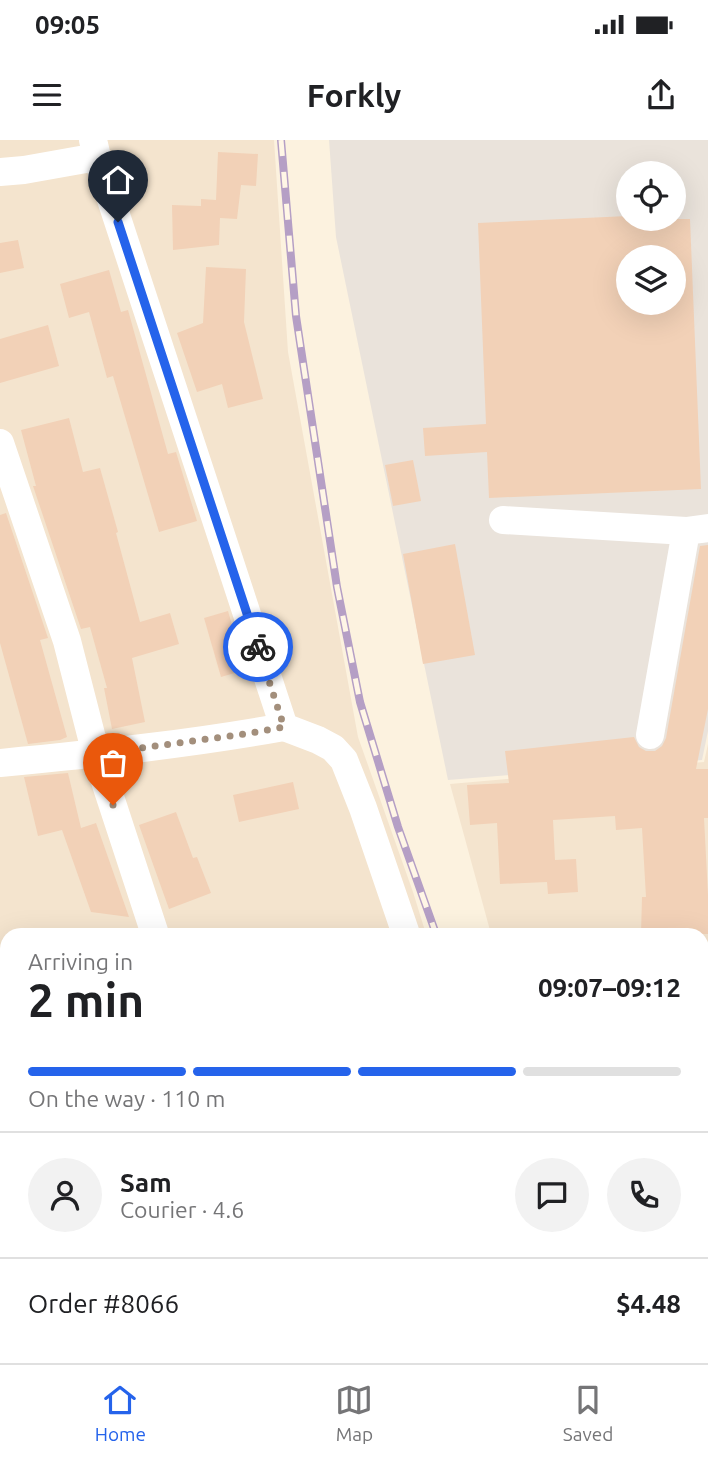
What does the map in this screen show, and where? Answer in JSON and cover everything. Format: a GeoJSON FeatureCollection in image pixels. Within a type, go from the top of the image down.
{"type":"FeatureCollection","features":[{"type":"Feature","properties":{"kind":"street"},"geometry":{"type":"LineString","coordinates":[[0,172],[24,170],[95,148],[284,727]]}},
{"type":"Feature","properties":{"kind":"street"},"geometry":{"type":"LineString","coordinates":[[0,443],[67,641],[96,754],[153,928]]}},
{"type":"Feature","properties":{"kind":"street"},"geometry":{"type":"LineString","coordinates":[[503,520],[697,529],[650,735]]}},
{"type":"Feature","properties":{"kind":"street"},"geometry":{"type":"LineString","coordinates":[[0,763],[96,754],[284,727],[318,740],[333,748],[344,760],[404,928]]}},
{"type":"Feature","properties":{"kind":"shaded area"},"geometry":{"type":"Polygon","coordinates":[[[0,140],[274,140],[288,352],[358,737],[424,928],[0,928],[0,140]]]}},
{"type":"Feature","properties":{"kind":"shaded area"},"geometry":{"type":"Polygon","coordinates":[[[329,140],[708,140],[708,731],[702,760],[448,780],[336,237],[329,140]]]}},
{"type":"Feature","properties":{"kind":"shaded area"},"geometry":{"type":"Polygon","coordinates":[[[708,744],[708,928],[489,928],[450,784],[704,762],[708,744]]]}},
{"type":"Feature","properties":{"kind":"building"},"geometry":{"type":"Polygon","coordinates":[[[218,152],[258,154],[256,186],[241,185],[237,219],[220,218],[219,245],[173,250],[172,205],[201,206],[201,199],[216,200],[218,152]]]}},
{"type":"Feature","properties":{"kind":"building"},"geometry":{"type":"Polygon","coordinates":[[[616,217],[616,231],[686,231],[686,219],[690,219],[701,489],[489,498],[487,452],[425,456],[423,428],[486,424],[478,223],[616,217]]]}},
{"type":"Feature","properties":{"kind":"building"},"geometry":{"type":"Polygon","coordinates":[[[18,240],[24,268],[0,273],[0,243],[18,240]]]}},
{"type":"Feature","properties":{"kind":"building"},"geometry":{"type":"Polygon","coordinates":[[[206,267],[246,269],[244,322],[263,399],[228,408],[222,384],[197,392],[177,333],[203,323],[206,267]]]}},
{"type":"Feature","properties":{"kind":"building"},"geometry":{"type":"Polygon","coordinates":[[[109,270],[121,312],[128,310],[168,454],[176,452],[197,521],[159,532],[113,376],[107,378],[89,312],[69,318],[60,284],[109,270]]]}},
{"type":"Feature","properties":{"kind":"building"},"geometry":{"type":"Polygon","coordinates":[[[48,325],[59,366],[0,383],[0,339],[48,325]]]}},
{"type":"Feature","properties":{"kind":"building"},"geometry":{"type":"Polygon","coordinates":[[[69,418],[83,472],[100,468],[140,622],[170,613],[179,644],[132,658],[145,722],[112,729],[104,688],[107,688],[90,627],[81,629],[33,486],[36,486],[21,430],[69,418]]]}},
{"type":"Feature","properties":{"kind":"building"},"geometry":{"type":"Polygon","coordinates":[[[413,460],[421,501],[393,506],[385,465],[413,460]]]}},
{"type":"Feature","properties":{"kind":"building"},"geometry":{"type":"Polygon","coordinates":[[[6,513],[48,638],[40,640],[67,737],[60,740],[28,744],[0,643],[0,515],[6,513]]]}},
{"type":"Feature","properties":{"kind":"building"},"geometry":{"type":"Polygon","coordinates":[[[455,544],[475,655],[423,664],[403,554],[455,544]]]}},
{"type":"Feature","properties":{"kind":"building"},"geometry":{"type":"Polygon","coordinates":[[[708,545],[708,709],[696,769],[708,769],[708,818],[704,818],[708,928],[641,928],[642,897],[646,897],[642,828],[616,830],[615,816],[553,820],[555,860],[576,859],[578,892],[548,894],[547,882],[500,884],[497,823],[470,825],[467,785],[509,783],[505,751],[634,737],[639,747],[646,751],[655,751],[662,746],[666,738],[700,546],[708,545]]]}},
{"type":"Feature","properties":{"kind":"building"},"geometry":{"type":"Polygon","coordinates":[[[228,611],[245,670],[221,677],[204,618],[228,611]]]}},
{"type":"Feature","properties":{"kind":"building"},"geometry":{"type":"Polygon","coordinates":[[[68,773],[81,828],[96,823],[129,917],[91,912],[62,830],[38,836],[24,777],[68,773]]]}},
{"type":"Feature","properties":{"kind":"building"},"geometry":{"type":"Polygon","coordinates":[[[293,782],[299,809],[239,822],[233,795],[293,782]]]}},
{"type":"Feature","properties":{"kind":"building"},"geometry":{"type":"Polygon","coordinates":[[[176,812],[193,858],[197,857],[211,893],[169,909],[139,825],[176,812]]]}},
{"type":"Feature","properties":{"kind":"railway"},"geometry":{"type":"LineString","coordinates":[[281,140],[296,316],[337,587],[360,702],[398,827],[434,928]]}},
{"type":"Feature","properties":{"kind":"way so far"},"geometry":{"type":"LineString","coordinates":[[113,805],[96,754],[284,727],[258,647]]}},
{"type":"Feature","properties":{"kind":"route"},"geometry":{"type":"LineString","coordinates":[[118,222],[258,647]]}}]}
